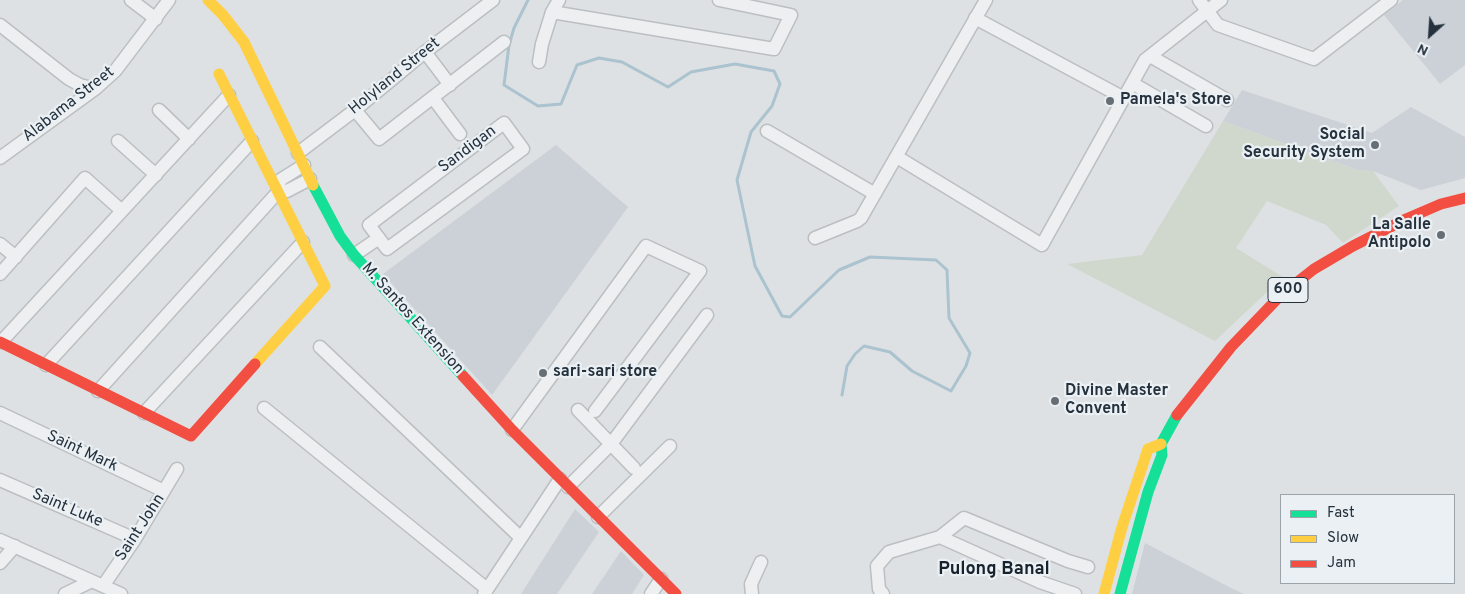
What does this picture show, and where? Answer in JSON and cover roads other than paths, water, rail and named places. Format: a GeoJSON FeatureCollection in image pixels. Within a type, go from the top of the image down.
{"type":"FeatureCollection","features":[{"type":"Feature","properties":{"kind":"street"},"geometry":{"type":"LineString","coordinates":[[131,0],[156,18]]}},
{"type":"Feature","properties":{"kind":"street","name":"Alabama Street"},"geometry":{"type":"LineString","coordinates":[[0,158],[95,89],[115,71],[169,0]]}},
{"type":"Feature","properties":{"kind":"street","name":"M. Santos Extension"},"geometry":{"type":"LineString","coordinates":[[208,0],[223,15],[244,42],[310,179],[340,236],[354,255],[512,430],[676,594]]}},
{"type":"Feature","properties":{"kind":"street"},"geometry":{"type":"LineString","coordinates":[[539,62],[542,44],[552,12],[559,0]]}},
{"type":"Feature","properties":{"kind":"street"},"geometry":{"type":"LineString","coordinates":[[552,12],[774,49],[791,15],[719,0]]}},
{"type":"Feature","properties":{"kind":"street"},"geometry":{"type":"LineString","coordinates":[[815,238],[861,218],[986,0]]}},
{"type":"Feature","properties":{"kind":"street"},"geometry":{"type":"LineString","coordinates":[[1198,0],[1218,25],[1314,59],[1392,0]]}},
{"type":"Feature","properties":{"kind":"street"},"geometry":{"type":"LineString","coordinates":[[897,157],[1042,245],[1145,60],[1222,0]]}},
{"type":"Feature","properties":{"kind":"street","name":"Holyland Street"},"geometry":{"type":"LineString","coordinates":[[298,153],[355,110],[490,1]]}},
{"type":"Feature","properties":{"kind":"street"},"geometry":{"type":"LineString","coordinates":[[975,18],[1124,98]]}},
{"type":"Feature","properties":{"kind":"street"},"geometry":{"type":"LineString","coordinates":[[1,28],[69,79],[95,89]]}},
{"type":"Feature","properties":{"kind":"street"},"geometry":{"type":"LineString","coordinates":[[355,110],[379,139],[504,42]]}},
{"type":"Feature","properties":{"kind":"street"},"geometry":{"type":"LineString","coordinates":[[425,52],[450,85]]}},
{"type":"Feature","properties":{"kind":"street"},"geometry":{"type":"LineString","coordinates":[[1150,56],[1227,100]]}},
{"type":"Feature","properties":{"kind":"street"},"geometry":{"type":"LineString","coordinates":[[219,74],[229,94],[252,141],[278,192],[302,242],[325,286],[191,436],[1,342],[229,94]]}},
{"type":"Feature","properties":{"kind":"street"},"geometry":{"type":"LineString","coordinates":[[1132,84],[1206,126]]}},
{"type":"Feature","properties":{"kind":"street"},"geometry":{"type":"LineString","coordinates":[[433,98],[460,134]]}},
{"type":"Feature","properties":{"kind":"street"},"geometry":{"type":"LineString","coordinates":[[159,110],[189,139]]}},
{"type":"Feature","properties":{"kind":"street","name":"Sandigan"},"geometry":{"type":"LineString","coordinates":[[504,123],[523,149],[387,249],[379,238],[369,225],[504,123]]}},
{"type":"Feature","properties":{"kind":"street"},"geometry":{"type":"LineString","coordinates":[[767,131],[875,194]]}},
{"type":"Feature","properties":{"kind":"street"},"geometry":{"type":"LineString","coordinates":[[118,141],[156,175]]}},
{"type":"Feature","properties":{"kind":"street"},"geometry":{"type":"LineString","coordinates":[[46,365],[252,141]]}},
{"type":"Feature","properties":{"kind":"street"},"geometry":{"type":"LineString","coordinates":[[98,390],[278,192],[280,180],[304,165]]}},
{"type":"Feature","properties":{"kind":"street"},"geometry":{"type":"LineString","coordinates":[[0,274],[85,178],[122,211]]}},
{"type":"Feature","properties":{"kind":"street"},"geometry":{"type":"LineString","coordinates":[[278,192],[287,191],[310,179]]}},
{"type":"Feature","properties":{"kind":"street","name":"600"},"geometry":{"type":"LineString","coordinates":[[1120,594],[1148,492],[1162,455],[1161,444],[1178,413],[1231,347],[1281,295],[1314,269],[1406,218],[1441,204],[1465,198]]}},
{"type":"Feature","properties":{"kind":"street"},"geometry":{"type":"LineString","coordinates":[[354,255],[379,238]]}},
{"type":"Feature","properties":{"kind":"street"},"geometry":{"type":"LineString","coordinates":[[144,413],[302,242]]}},
{"type":"Feature","properties":{"kind":"street"},"geometry":{"type":"LineString","coordinates":[[0,244],[16,257]]}},
{"type":"Feature","properties":{"kind":"street"},"geometry":{"type":"LineString","coordinates":[[512,430],[646,246],[700,271],[595,412]]}},
{"type":"Feature","properties":{"kind":"street"},"geometry":{"type":"LineString","coordinates":[[264,408],[485,591],[521,538],[564,482],[611,444],[707,315]]}},
{"type":"Feature","properties":{"kind":"street"},"geometry":{"type":"LineString","coordinates":[[320,346],[521,538]]}},
{"type":"Feature","properties":{"kind":"street"},"geometry":{"type":"LineString","coordinates":[[578,410],[634,468]]}},
{"type":"Feature","properties":{"kind":"street","name":"Saint Mark"},"geometry":{"type":"LineString","coordinates":[[0,413],[164,491]]}},
{"type":"Feature","properties":{"kind":"street","name":"600"},"geometry":{"type":"LineString","coordinates":[[1104,594],[1122,527],[1148,449],[1161,444]]}},
{"type":"Feature","properties":{"kind":"street"},"geometry":{"type":"LineString","coordinates":[[598,517],[670,446]]}},
{"type":"Feature","properties":{"kind":"street","name":"Saint John"},"geometry":{"type":"LineString","coordinates":[[98,583],[135,538],[177,469]]}},
{"type":"Feature","properties":{"kind":"street","name":"Saint Luke"},"geometry":{"type":"LineString","coordinates":[[0,480],[135,538]]}},
{"type":"Feature","properties":{"kind":"street"},"geometry":{"type":"LineString","coordinates":[[883,594],[880,589],[877,566],[889,552],[940,537],[964,518],[1068,561],[1088,567]]}},
{"type":"Feature","properties":{"kind":"street"},"geometry":{"type":"LineString","coordinates":[[940,537],[1040,582],[1075,594]]}},
{"type":"Feature","properties":{"kind":"street"},"geometry":{"type":"LineString","coordinates":[[0,540],[121,594]]}},
{"type":"Feature","properties":{"kind":"street"},"geometry":{"type":"LineString","coordinates":[[0,563],[15,546]]}},
{"type":"Feature","properties":{"kind":"street"},"geometry":{"type":"LineString","coordinates":[[752,594],[751,584],[761,562]]}},
{"type":"Feature","properties":{"kind":"street"},"geometry":{"type":"LineString","coordinates":[[652,594],[661,579]]}},
{"type":"Feature","properties":{"kind":"street"},"geometry":{"type":"LineString","coordinates":[[65,594],[98,583]]}},
{"type":"Feature","properties":{"kind":"waterway"},"geometry":{"type":"LineString","coordinates":[[528,0],[514,28],[509,45],[504,85],[538,106],[561,104],[577,65],[599,58],[622,62],[668,87],[691,72],[735,64],[774,71],[780,84],[772,106],[751,132],[737,180],[755,266],[782,316],[790,317],[839,270],[870,257],[936,260],[947,270],[949,318],[970,353],[966,366],[951,391],[912,371],[890,352],[864,346],[855,354],[847,366],[842,395]]}},
{"type":"Feature","properties":{"kind":"place","name":"Pamela's Store"},"geometry":{"type":"Point","coordinates":[1110,101]}},
{"type":"Feature","properties":{"kind":"place","name":"Social Security System"},"geometry":{"type":"Point","coordinates":[1375,145]}},
{"type":"Feature","properties":{"kind":"place","name":"La Salle Antipolo"},"geometry":{"type":"Point","coordinates":[1441,235]}},
{"type":"Feature","properties":{"kind":"place","name":"sari-sari store"},"geometry":{"type":"Point","coordinates":[543,373]}},
{"type":"Feature","properties":{"kind":"place","name":"Divine Master Convent"},"geometry":{"type":"Point","coordinates":[1055,401]}},
{"type":"Feature","properties":{"kind":"district","name":"Pulong Banal"},"geometry":{"type":"Point","coordinates":[994,570]}}]}
